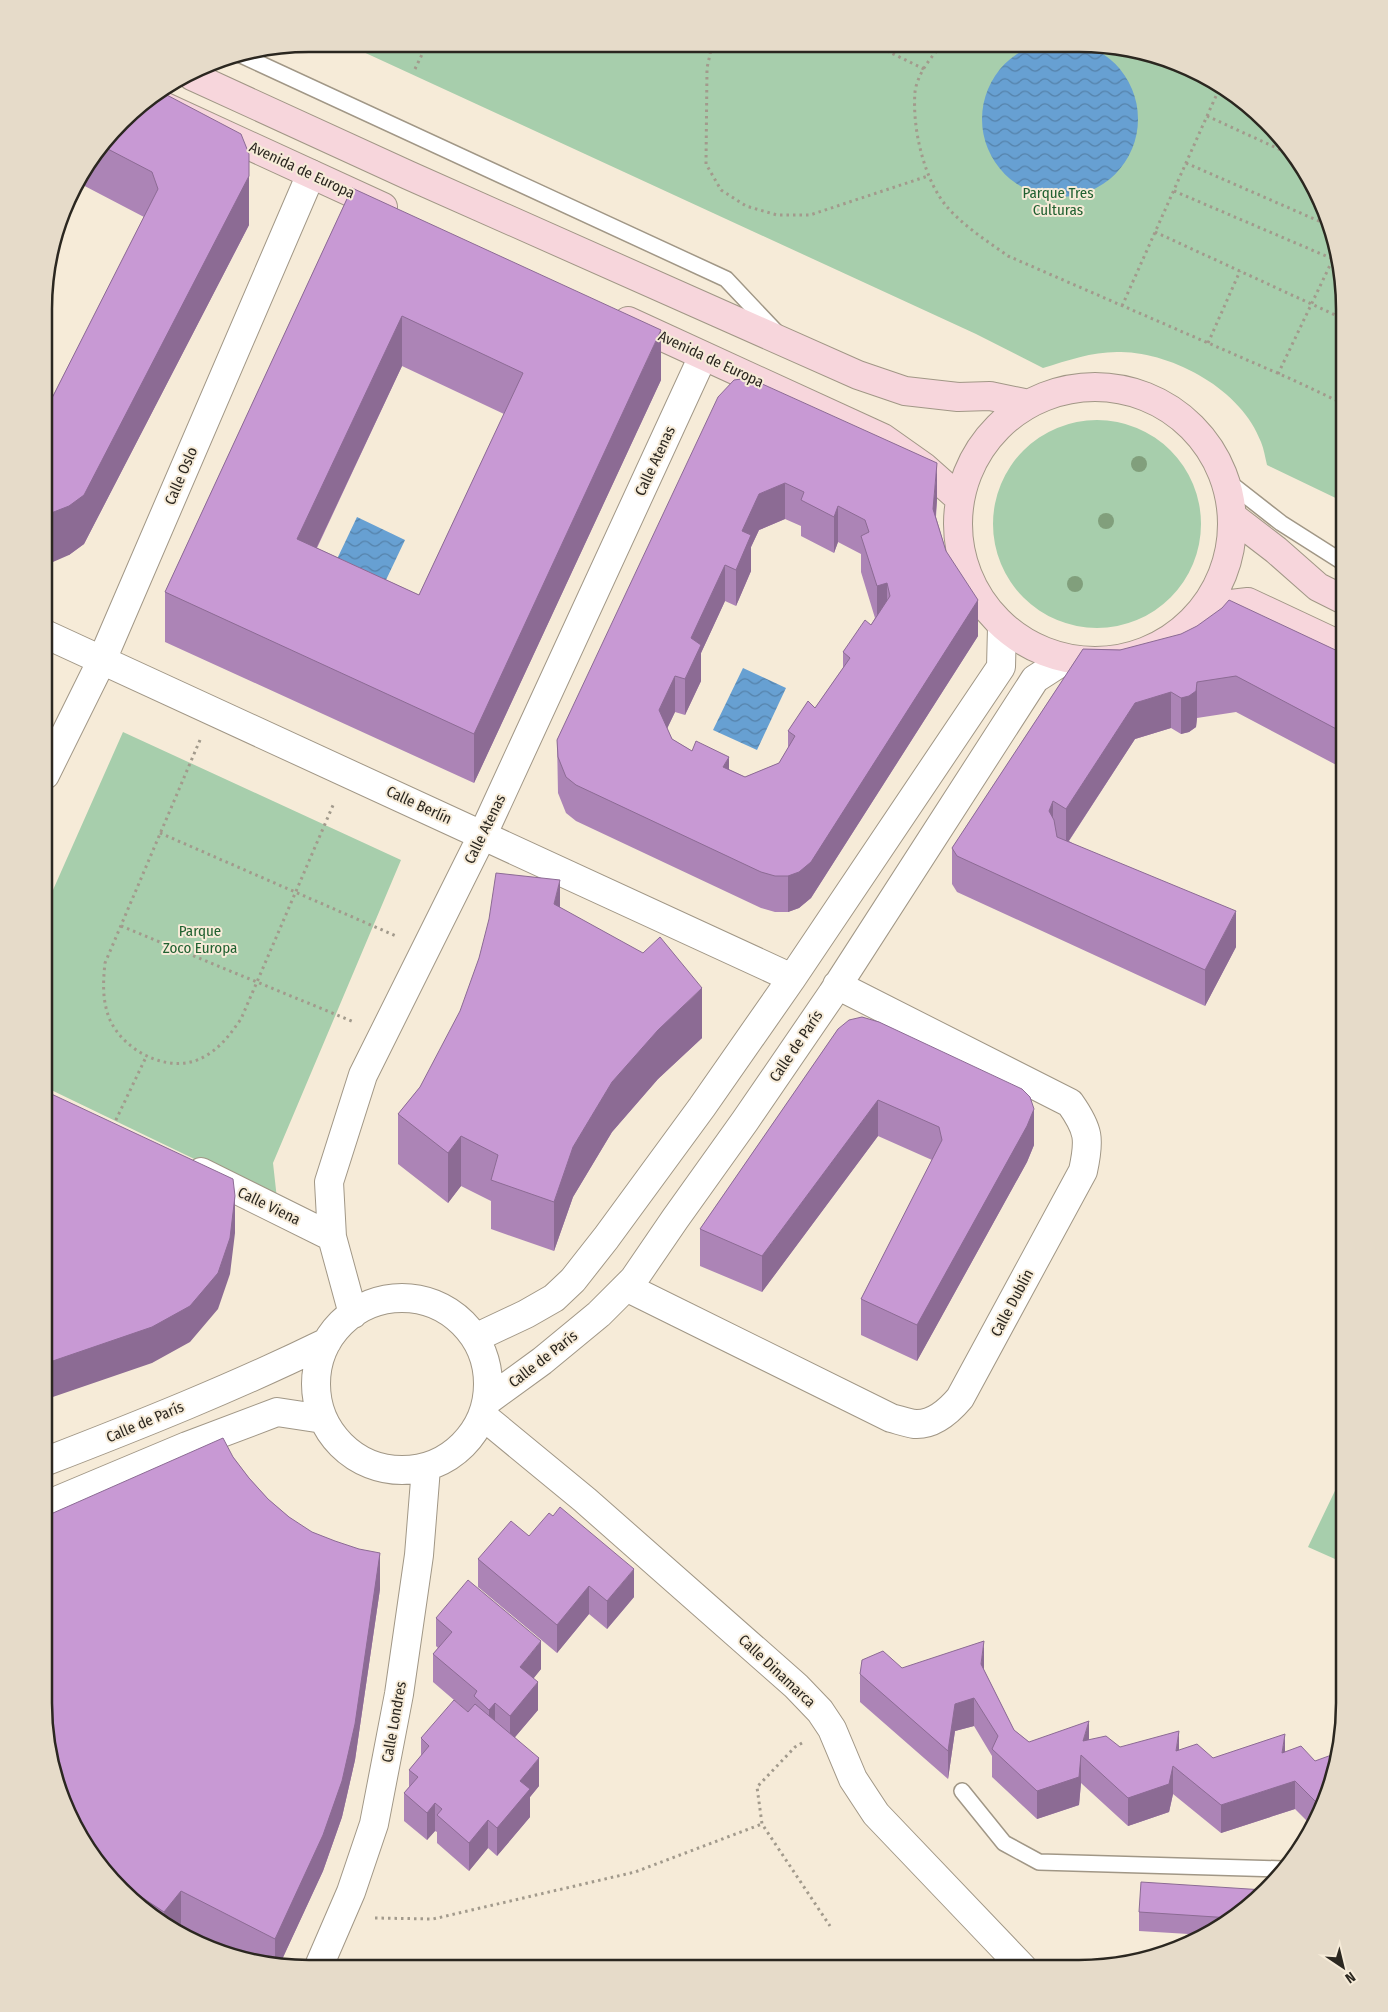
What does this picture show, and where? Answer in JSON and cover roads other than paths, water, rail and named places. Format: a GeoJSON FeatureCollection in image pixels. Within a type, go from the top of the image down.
{"type":"FeatureCollection","features":[{"type":"Feature","properties":{"kind":"main road"},"geometry":{"type":"LineString","coordinates":[[197,78],[408,175],[858,375],[905,391],[958,397],[990,396],[1029,404]]}},
{"type":"Feature","properties":{"kind":"main road","name":"Avenida de Europa"},"geometry":{"type":"LineString","coordinates":[[157,103],[409,219]]}},
{"type":"Feature","properties":{"kind":"main road","name":"Avenida de Europa"},"geometry":{"type":"LineString","coordinates":[[605,310],[882,438],[924,468],[960,499]]}},
{"type":"Feature","properties":{"kind":"main road"},"geometry":{"type":"LineString","coordinates":[[1106,387],[1145,396],[1180,415],[1209,444],[1226,480],[1234,517],[1231,549],[1222,580],[1205,607],[1177,635],[1143,654],[1105,662],[1066,659],[1032,647],[1002,626],[980,600],[964,569],[958,534],[960,499],[973,461],[996,428],[1029,404],[1066,390],[1106,387]]}},
{"type":"Feature","properties":{"kind":"main road"},"geometry":{"type":"LineString","coordinates":[[1234,517],[1276,550],[1318,587],[1336,596]]}},
{"type":"Feature","properties":{"kind":"main road"},"geometry":{"type":"LineString","coordinates":[[1205,607],[1248,602],[1336,643]]}},
{"type":"Feature","properties":{"kind":"street","name":"Calle Oslo"},"geometry":{"type":"LineString","coordinates":[[52,762],[102,660],[311,174]]}},
{"type":"Feature","properties":{"kind":"street","name":"Calle Atenas"},"geometry":{"type":"LineString","coordinates":[[353,1314],[332,1237],[329,1182],[363,1075],[483,834],[703,356]]}},
{"type":"Feature","properties":{"kind":"street"},"geometry":{"type":"LineString","coordinates":[[475,1338],[526,1314],[554,1298],[573,1280],[649,1182],[792,978],[1001,667],[1002,626]]}},
{"type":"Feature","properties":{"kind":"street","name":"Calle Berlín"},"geometry":{"type":"LineString","coordinates":[[52,637],[792,978]]}},
{"type":"Feature","properties":{"kind":"street","name":"Calle de París"},"geometry":{"type":"LineString","coordinates":[[485,1408],[599,1314],[634,1279],[674,1218],[745,1122],[837,985],[1035,678],[1066,659]]}},
{"type":"Feature","properties":{"kind":"street","name":"Calle Dublín"},"geometry":{"type":"LineString","coordinates":[[626,1287],[891,1418],[917,1424],[935,1419],[949,1411],[960,1398],[1083,1171],[1088,1147],[1086,1133],[1080,1118],[1070,1103],[837,985]]}},
{"type":"Feature","properties":{"kind":"street","name":"Calle Viena"},"geometry":{"type":"LineString","coordinates":[[182,1163],[332,1237]]}},
{"type":"Feature","properties":{"kind":"street"},"geometry":{"type":"LineString","coordinates":[[396,1298],[419,1300],[441,1307],[460,1320],[475,1338],[485,1358],[489,1380],[485,1408],[474,1433],[460,1448],[444,1460],[426,1468],[401,1471],[377,1467],[354,1456],[336,1440],[323,1419],[316,1393],[318,1367],[327,1342],[338,1326],[353,1314],[374,1303],[396,1298]]}},
{"type":"Feature","properties":{"kind":"street","name":"Calle de París"},"geometry":{"type":"LineString","coordinates":[[52,1459],[119,1434],[264,1373],[327,1342]]}},
{"type":"Feature","properties":{"kind":"street","name":"Calle Dinamarca"},"geometry":{"type":"LineString","coordinates":[[485,1408],[585,1500],[796,1686],[820,1711],[832,1729],[853,1780],[876,1814],[1015,1960]]}},
{"type":"Feature","properties":{"kind":"street"},"geometry":{"type":"LineString","coordinates":[[52,1503],[178,1449],[277,1412],[323,1419]]}},
{"type":"Feature","properties":{"kind":"street","name":"Calle Londres"},"geometry":{"type":"LineString","coordinates":[[322,1960],[360,1868],[374,1824],[400,1694],[419,1556],[426,1468]]}},
{"type":"Feature","properties":{"kind":"lane"},"geometry":{"type":"LineString","coordinates":[[250,59],[726,279],[786,342]]}},
{"type":"Feature","properties":{"kind":"lane"},"geometry":{"type":"LineString","coordinates":[[1226,480],[1280,523],[1336,558]]}},
{"type":"Feature","properties":{"kind":"lane"},"geometry":{"type":"LineString","coordinates":[[962,1791],[1004,1843],[1039,1862],[1274,1869]]}},
{"type":"Feature","properties":{"kind":"water"},"geometry":{"type":"Polygon","coordinates":[[[1020,52],[1104,54],[1125,75],[1135,96],[1138,111],[1138,127],[1135,142],[1121,169],[1110,180],[1097,188],[1083,194],[1068,197],[1052,197],[1037,194],[1010,180],[999,169],[991,156],[985,142],[982,127],[983,104],[991,82],[999,69],[1020,52]]]}},
{"type":"Feature","properties":{"kind":"water"},"geometry":{"type":"Polygon","coordinates":[[[357,517],[405,540],[376,601],[328,578],[357,517]]]}},
{"type":"Feature","properties":{"kind":"water"},"geometry":{"type":"Polygon","coordinates":[[[743,668],[786,688],[757,750],[713,730],[743,668]]]}},
{"type":"Feature","properties":{"kind":"park label","name":"Parque Tres Culturas"},"geometry":{"type":"Point","coordinates":[1058,202]}},
{"type":"Feature","properties":{"kind":"park label","name":"Parque Zoco Europa"},"geometry":{"type":"Point","coordinates":[200,940]}}]}
